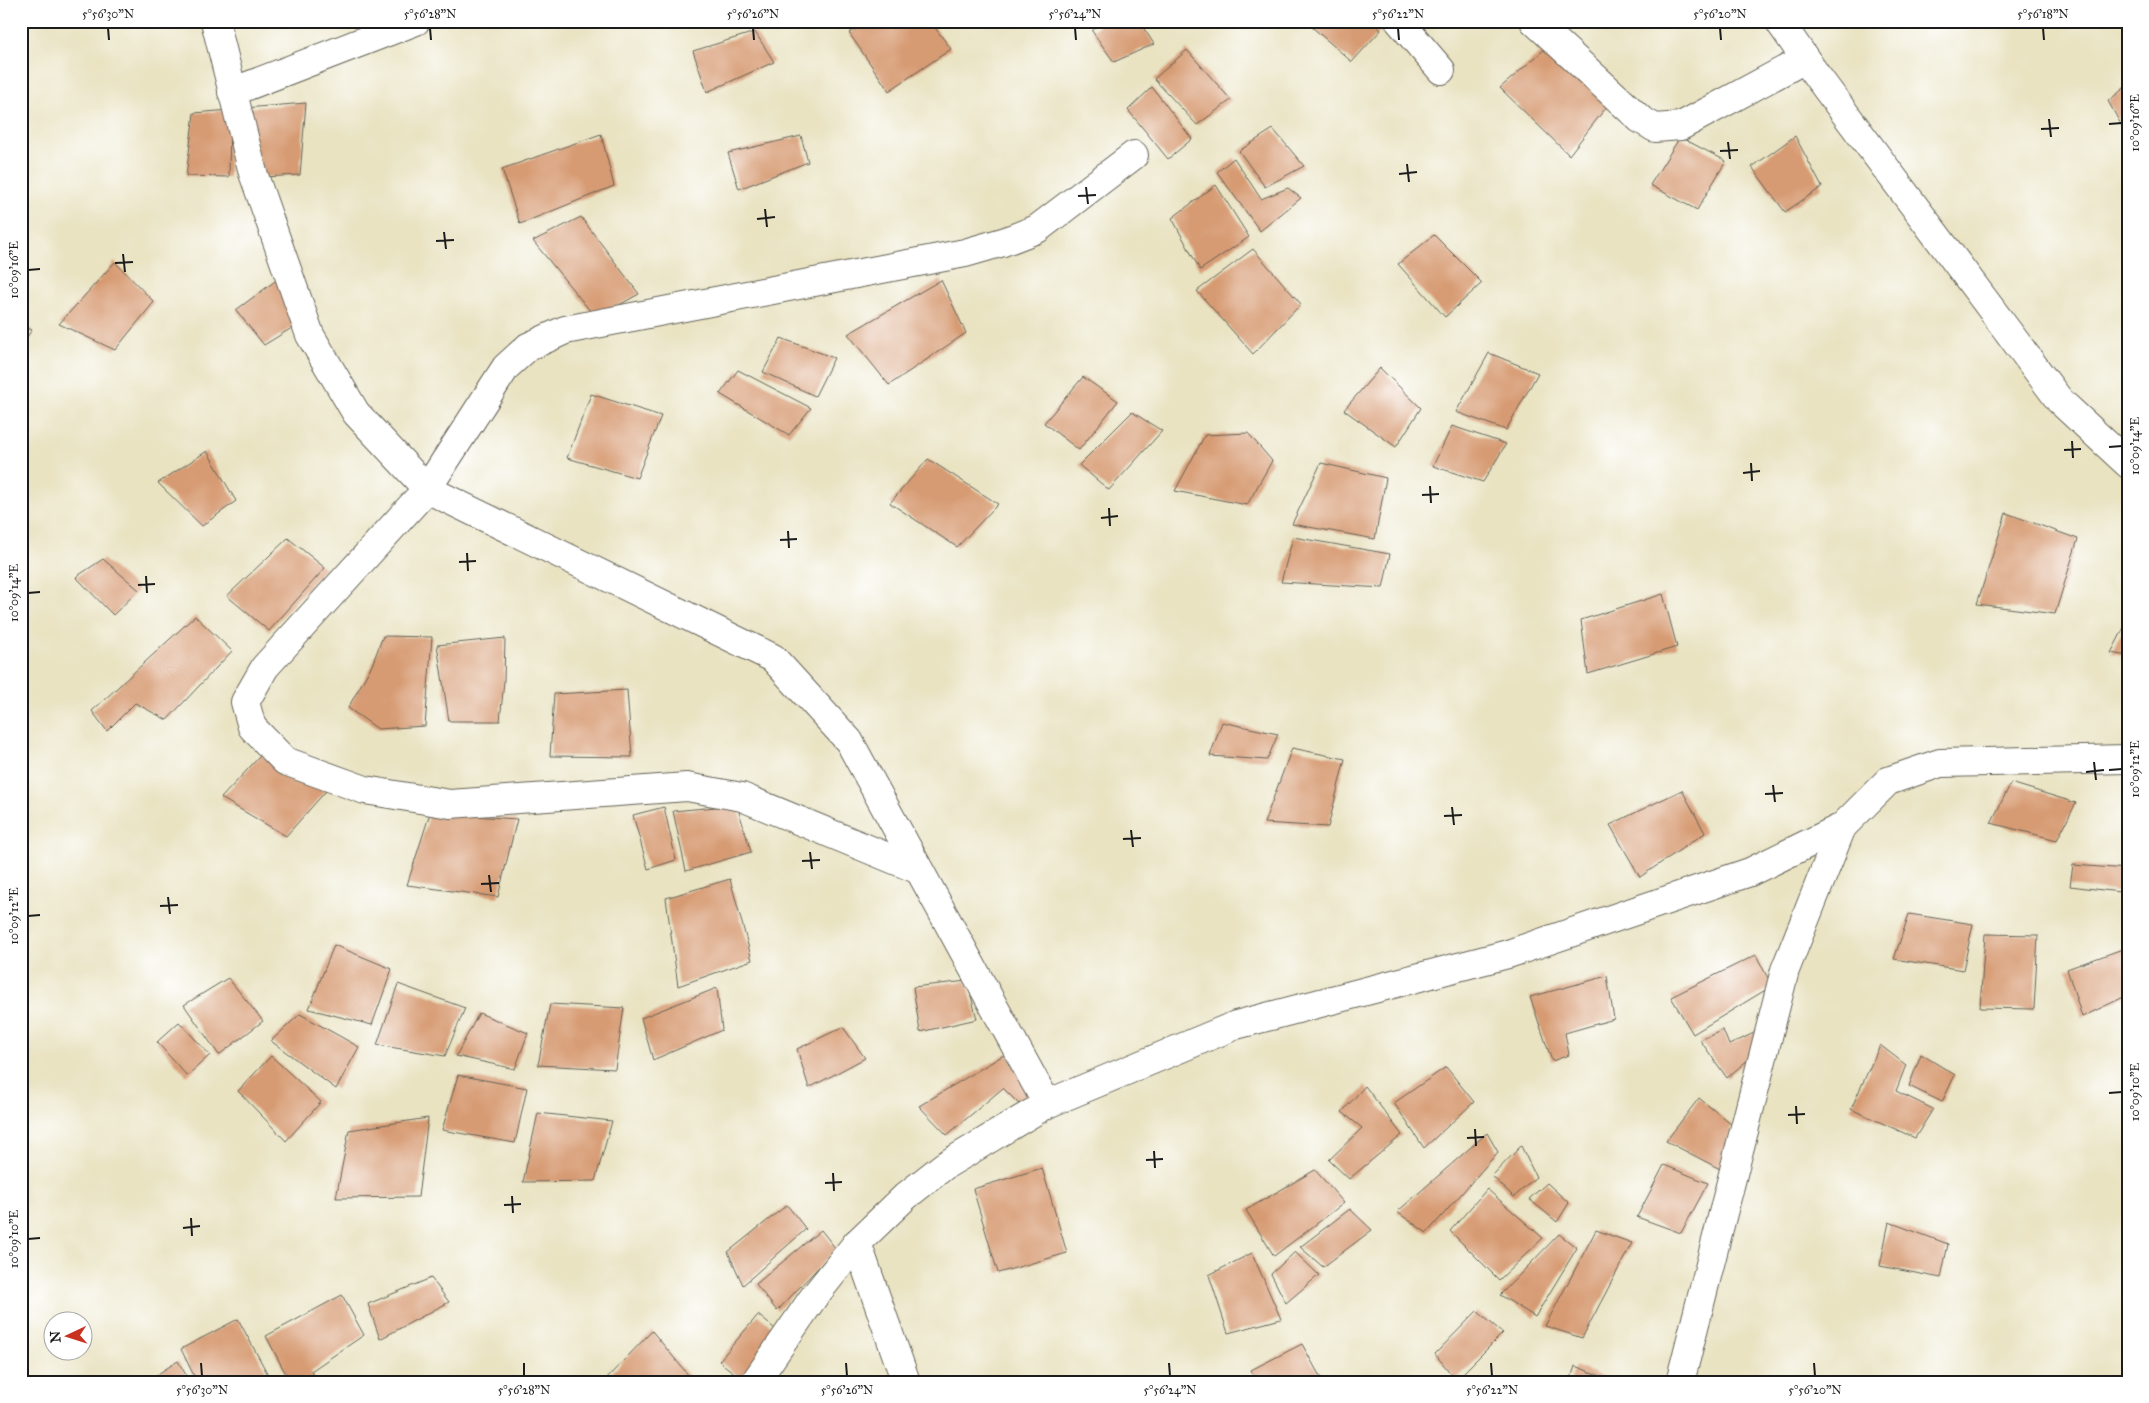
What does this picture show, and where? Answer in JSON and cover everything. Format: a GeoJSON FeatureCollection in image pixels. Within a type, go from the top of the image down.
{"type":"FeatureCollection","features":[{"type":"Feature","properties":{"kind":"street"},"geometry":{"type":"LineString","coordinates":[[214,21],[254,173],[310,335],[356,413],[427,489],[773,658],[850,741],[1047,1104]]}},
{"type":"Feature","properties":{"kind":"street"},"geometry":{"type":"LineString","coordinates":[[232,92],[416,21]]}},
{"type":"Feature","properties":{"kind":"street"},"geometry":{"type":"LineString","coordinates":[[1399,21],[1441,70]]}},
{"type":"Feature","properties":{"kind":"street"},"geometry":{"type":"LineString","coordinates":[[1534,21],[1640,119],[1655,128],[1681,126],[1805,59]]}},
{"type":"Feature","properties":{"kind":"street"},"geometry":{"type":"LineString","coordinates":[[1780,21],[1805,59],[2060,401],[2128,464]]}},
{"type":"Feature","properties":{"kind":"street"},"geometry":{"type":"LineString","coordinates":[[919,870],[742,797],[687,787],[450,804],[365,790],[285,761],[252,727],[245,702],[265,667],[427,489],[506,367],[528,347],[565,330],[965,253],[1003,242],[1037,229],[1134,155]]}},
{"type":"Feature","properties":{"kind":"street"},"geometry":{"type":"LineString","coordinates":[[755,1382],[813,1298],[857,1243],[906,1196],[944,1166],[1047,1104],[1236,1025],[1508,954],[1750,872],[1842,827],[1888,781],[1940,763],[2128,759]]}},
{"type":"Feature","properties":{"kind":"street"},"geometry":{"type":"LineString","coordinates":[[1680,1382],[1785,970],[1842,827]]}},
{"type":"Feature","properties":{"kind":"street"},"geometry":{"type":"LineString","coordinates":[[857,1243],[906,1382]]}},
{"type":"Feature","properties":{"kind":"building"},"geometry":{"type":"Polygon","coordinates":[[[870,21],[930,21],[951,49],[889,91],[849,33],[870,21]]]}},
{"type":"Feature","properties":{"kind":"building"},"geometry":{"type":"Polygon","coordinates":[[[1104,21],[1139,21],[1154,44],[1114,62],[1092,31],[1104,21]]]}},
{"type":"Feature","properties":{"kind":"building"},"geometry":{"type":"Polygon","coordinates":[[[1305,21],[1371,21],[1381,30],[1352,62],[1305,21]]]}},
{"type":"Feature","properties":{"kind":"building"},"geometry":{"type":"Polygon","coordinates":[[[755,32],[774,62],[707,92],[693,51],[755,32]]]}},
{"type":"Feature","properties":{"kind":"building"},"geometry":{"type":"Polygon","coordinates":[[[1545,49],[1608,105],[1569,155],[1500,88],[1545,49]]]}},
{"type":"Feature","properties":{"kind":"building"},"geometry":{"type":"Polygon","coordinates":[[[1187,50],[1231,100],[1197,125],[1154,79],[1187,50]]]}},
{"type":"Feature","properties":{"kind":"building"},"geometry":{"type":"Polygon","coordinates":[[[2128,85],[2128,137],[2108,101],[2128,85]]]}},
{"type":"Feature","properties":{"kind":"building"},"geometry":{"type":"Polygon","coordinates":[[[1152,87],[1192,139],[1168,159],[1128,110],[1152,87]]]}},
{"type":"Feature","properties":{"kind":"building"},"geometry":{"type":"Polygon","coordinates":[[[306,103],[300,175],[263,177],[245,108],[306,103]]]}},
{"type":"Feature","properties":{"kind":"building"},"geometry":{"type":"Polygon","coordinates":[[[230,110],[229,177],[186,176],[194,113],[230,110]]]}},
{"type":"Feature","properties":{"kind":"building"},"geometry":{"type":"Polygon","coordinates":[[[1273,129],[1304,166],[1265,187],[1239,151],[1273,129]]]}},
{"type":"Feature","properties":{"kind":"building"},"geometry":{"type":"Polygon","coordinates":[[[601,134],[614,186],[520,224],[502,169],[601,134]]]}},
{"type":"Feature","properties":{"kind":"building"},"geometry":{"type":"Polygon","coordinates":[[[801,136],[808,162],[739,189],[728,153],[801,136]]]}},
{"type":"Feature","properties":{"kind":"building"},"geometry":{"type":"Polygon","coordinates":[[[1795,136],[1822,187],[1785,212],[1752,167],[1795,136]]]}},
{"type":"Feature","properties":{"kind":"building"},"geometry":{"type":"Polygon","coordinates":[[[1680,137],[1726,161],[1697,210],[1650,185],[1680,137]]]}},
{"type":"Feature","properties":{"kind":"building"},"geometry":{"type":"Polygon","coordinates":[[[1234,158],[1261,199],[1288,188],[1301,198],[1260,231],[1217,172],[1234,158]]]}},
{"type":"Feature","properties":{"kind":"building"},"geometry":{"type":"Polygon","coordinates":[[[1216,185],[1249,237],[1200,270],[1172,218],[1216,185]]]}},
{"type":"Feature","properties":{"kind":"building"},"geometry":{"type":"Polygon","coordinates":[[[581,217],[639,294],[596,318],[533,241],[581,217]]]}},
{"type":"Feature","properties":{"kind":"building"},"geometry":{"type":"Polygon","coordinates":[[[1434,235],[1482,283],[1445,317],[1398,264],[1434,235]]]}},
{"type":"Feature","properties":{"kind":"building"},"geometry":{"type":"Polygon","coordinates":[[[1253,249],[1301,304],[1253,354],[1197,291],[1253,249]]]}},
{"type":"Feature","properties":{"kind":"building"},"geometry":{"type":"Polygon","coordinates":[[[115,262],[154,302],[115,350],[59,324],[115,262]]]}},
{"type":"Feature","properties":{"kind":"building"},"geometry":{"type":"Polygon","coordinates":[[[282,276],[300,323],[264,345],[236,310],[282,276]]]}},
{"type":"Feature","properties":{"kind":"building"},"geometry":{"type":"Polygon","coordinates":[[[941,280],[966,333],[889,385],[848,334],[941,280]]]}},
{"type":"Feature","properties":{"kind":"building"},"geometry":{"type":"Polygon","coordinates":[[[21,325],[32,330],[21,345],[21,325]]]}},
{"type":"Feature","properties":{"kind":"building"},"geometry":{"type":"Polygon","coordinates":[[[781,338],[834,358],[815,396],[763,372],[781,338]]]}},
{"type":"Feature","properties":{"kind":"building"},"geometry":{"type":"Polygon","coordinates":[[[1489,353],[1538,373],[1506,430],[1456,412],[1489,353]]]}},
{"type":"Feature","properties":{"kind":"building"},"geometry":{"type":"Polygon","coordinates":[[[1380,368],[1421,408],[1396,447],[1344,410],[1380,368]]]}},
{"type":"Feature","properties":{"kind":"building"},"geometry":{"type":"Polygon","coordinates":[[[738,370],[811,408],[789,435],[720,394],[738,370]]]}},
{"type":"Feature","properties":{"kind":"building"},"geometry":{"type":"Polygon","coordinates":[[[1083,377],[1118,401],[1079,450],[1044,423],[1083,377]]]}},
{"type":"Feature","properties":{"kind":"building"},"geometry":{"type":"Polygon","coordinates":[[[591,394],[661,416],[637,478],[567,458],[591,394]]]}},
{"type":"Feature","properties":{"kind":"building"},"geometry":{"type":"Polygon","coordinates":[[[1132,412],[1162,431],[1109,490],[1079,465],[1132,412]]]}},
{"type":"Feature","properties":{"kind":"building"},"geometry":{"type":"Polygon","coordinates":[[[1452,426],[1506,444],[1483,482],[1433,466],[1452,426]]]}},
{"type":"Feature","properties":{"kind":"building"},"geometry":{"type":"Polygon","coordinates":[[[1248,433],[1272,461],[1247,505],[1175,491],[1205,435],[1248,433]]]}},
{"type":"Feature","properties":{"kind":"building"},"geometry":{"type":"Polygon","coordinates":[[[207,451],[236,501],[202,526],[158,483],[207,451]]]}},
{"type":"Feature","properties":{"kind":"building"},"geometry":{"type":"Polygon","coordinates":[[[928,459],[998,504],[957,547],[890,503],[928,459]]]}},
{"type":"Feature","properties":{"kind":"building"},"geometry":{"type":"Polygon","coordinates":[[[1321,463],[1386,478],[1375,539],[1292,524],[1321,463]]]}},
{"type":"Feature","properties":{"kind":"building"},"geometry":{"type":"Polygon","coordinates":[[[2006,513],[2078,539],[2055,614],[1977,604],[2006,513]]]}},
{"type":"Feature","properties":{"kind":"building"},"geometry":{"type":"Polygon","coordinates":[[[1293,537],[1390,554],[1383,588],[1281,582],[1293,537]]]}},
{"type":"Feature","properties":{"kind":"building"},"geometry":{"type":"Polygon","coordinates":[[[288,538],[325,568],[269,631],[227,596],[288,538]]]}},
{"type":"Feature","properties":{"kind":"building"},"geometry":{"type":"Polygon","coordinates":[[[103,559],[139,590],[113,615],[76,577],[103,559]]]}},
{"type":"Feature","properties":{"kind":"building"},"geometry":{"type":"Polygon","coordinates":[[[1663,594],[1677,647],[1588,674],[1581,620],[1663,594]]]}},
{"type":"Feature","properties":{"kind":"building"},"geometry":{"type":"Polygon","coordinates":[[[195,616],[232,651],[167,720],[135,703],[107,731],[92,711],[195,616]]]}},
{"type":"Feature","properties":{"kind":"building"},"geometry":{"type":"Polygon","coordinates":[[[2128,620],[2128,656],[2111,653],[2128,620]]]}},
{"type":"Feature","properties":{"kind":"building"},"geometry":{"type":"Polygon","coordinates":[[[383,636],[432,637],[425,726],[378,729],[348,708],[372,665],[383,636]]]}},
{"type":"Feature","properties":{"kind":"building"},"geometry":{"type":"Polygon","coordinates":[[[505,638],[504,681],[500,721],[449,721],[437,645],[505,638]]]}},
{"type":"Feature","properties":{"kind":"building"},"geometry":{"type":"Polygon","coordinates":[[[627,690],[632,757],[550,756],[554,694],[627,690]]]}},
{"type":"Feature","properties":{"kind":"building"},"geometry":{"type":"Polygon","coordinates":[[[1222,722],[1278,734],[1267,760],[1210,756],[1222,722]]]}},
{"type":"Feature","properties":{"kind":"building"},"geometry":{"type":"Polygon","coordinates":[[[1292,748],[1345,759],[1328,827],[1264,823],[1292,748]]]}},
{"type":"Feature","properties":{"kind":"building"},"geometry":{"type":"Polygon","coordinates":[[[261,755],[326,791],[286,836],[221,798],[261,755]]]}},
{"type":"Feature","properties":{"kind":"building"},"geometry":{"type":"Polygon","coordinates":[[[2011,783],[2076,803],[2057,840],[1991,823],[2011,783]]]}},
{"type":"Feature","properties":{"kind":"building"},"geometry":{"type":"Polygon","coordinates":[[[1682,790],[1705,833],[1640,877],[1610,825],[1682,790]]]}},
{"type":"Feature","properties":{"kind":"building"},"geometry":{"type":"Polygon","coordinates":[[[737,805],[751,852],[686,871],[673,811],[737,805]]]}},
{"type":"Feature","properties":{"kind":"building"},"geometry":{"type":"Polygon","coordinates":[[[664,807],[676,860],[648,869],[633,815],[664,807]]]}},
{"type":"Feature","properties":{"kind":"building"},"geometry":{"type":"Polygon","coordinates":[[[430,813],[517,819],[498,897],[407,885],[430,813]]]}},
{"type":"Feature","properties":{"kind":"building"},"geometry":{"type":"Polygon","coordinates":[[[2073,865],[2128,869],[2128,893],[2070,886],[2073,865]]]}},
{"type":"Feature","properties":{"kind":"building"},"geometry":{"type":"Polygon","coordinates":[[[730,879],[752,960],[678,986],[666,898],[730,879]]]}},
{"type":"Feature","properties":{"kind":"building"},"geometry":{"type":"Polygon","coordinates":[[[1909,914],[1973,924],[1963,970],[1894,959],[1909,914]]]}},
{"type":"Feature","properties":{"kind":"building"},"geometry":{"type":"Polygon","coordinates":[[[1985,934],[2038,935],[2034,1009],[1980,1008],[1985,934]]]}},
{"type":"Feature","properties":{"kind":"building"},"geometry":{"type":"Polygon","coordinates":[[[334,945],[392,969],[372,1025],[309,1009],[334,945]]]}},
{"type":"Feature","properties":{"kind":"building"},"geometry":{"type":"Polygon","coordinates":[[[2128,947],[2128,995],[2082,1017],[2067,969],[2128,947]]]}},
{"type":"Feature","properties":{"kind":"building"},"geometry":{"type":"Polygon","coordinates":[[[1756,955],[1772,986],[1693,1034],[1671,997],[1756,955]]]}},
{"type":"Feature","properties":{"kind":"building"},"geometry":{"type":"Polygon","coordinates":[[[1607,976],[1614,1019],[1565,1033],[1569,1055],[1552,1061],[1530,997],[1607,976]]]}},
{"type":"Feature","properties":{"kind":"building"},"geometry":{"type":"Polygon","coordinates":[[[228,978],[263,1021],[219,1055],[184,1005],[228,978]]]}},
{"type":"Feature","properties":{"kind":"building"},"geometry":{"type":"Polygon","coordinates":[[[967,981],[977,1019],[920,1032],[913,987],[967,981]]]}},
{"type":"Feature","properties":{"kind":"building"},"geometry":{"type":"Polygon","coordinates":[[[398,984],[465,1008],[445,1056],[377,1045],[398,984]]]}},
{"type":"Feature","properties":{"kind":"building"},"geometry":{"type":"Polygon","coordinates":[[[717,988],[722,1030],[653,1060],[641,1018],[717,988]]]}},
{"type":"Feature","properties":{"kind":"building"},"geometry":{"type":"Polygon","coordinates":[[[550,1004],[624,1008],[615,1069],[538,1065],[550,1004]]]}},
{"type":"Feature","properties":{"kind":"building"},"geometry":{"type":"Polygon","coordinates":[[[479,1013],[528,1033],[515,1069],[456,1056],[479,1013]]]}},
{"type":"Feature","properties":{"kind":"building"},"geometry":{"type":"Polygon","coordinates":[[[300,1014],[359,1047],[336,1089],[271,1041],[300,1014]]]}},
{"type":"Feature","properties":{"kind":"building"},"geometry":{"type":"Polygon","coordinates":[[[179,1022],[210,1055],[187,1076],[157,1042],[179,1022]]]}},
{"type":"Feature","properties":{"kind":"building"},"geometry":{"type":"Polygon","coordinates":[[[843,1027],[865,1058],[809,1088],[797,1049],[843,1027]]]}},
{"type":"Feature","properties":{"kind":"building"},"geometry":{"type":"Polygon","coordinates":[[[1723,1030],[1729,1045],[1756,1032],[1751,1057],[1727,1078],[1700,1040],[1723,1030]]]}},
{"type":"Feature","properties":{"kind":"building"},"geometry":{"type":"Polygon","coordinates":[[[1880,1045],[1906,1065],[1896,1091],[1933,1109],[1915,1138],[1851,1109],[1880,1045]]]}},
{"type":"Feature","properties":{"kind":"building"},"geometry":{"type":"Polygon","coordinates":[[[1007,1053],[1033,1097],[1019,1104],[1003,1088],[947,1135],[919,1106],[1007,1053]]]}},
{"type":"Feature","properties":{"kind":"building"},"geometry":{"type":"Polygon","coordinates":[[[1921,1054],[1955,1075],[1942,1102],[1909,1086],[1921,1054]]]}},
{"type":"Feature","properties":{"kind":"building"},"geometry":{"type":"Polygon","coordinates":[[[271,1056],[321,1102],[286,1141],[238,1091],[271,1056]]]}},
{"type":"Feature","properties":{"kind":"building"},"geometry":{"type":"Polygon","coordinates":[[[1446,1067],[1474,1102],[1424,1148],[1394,1103],[1446,1067]]]}},
{"type":"Feature","properties":{"kind":"building"},"geometry":{"type":"Polygon","coordinates":[[[458,1075],[527,1088],[515,1143],[442,1130],[458,1075]]]}},
{"type":"Feature","properties":{"kind":"building"},"geometry":{"type":"Polygon","coordinates":[[[1365,1086],[1402,1135],[1349,1179],[1329,1160],[1362,1128],[1342,1112],[1365,1086]]]}},
{"type":"Feature","properties":{"kind":"building"},"geometry":{"type":"Polygon","coordinates":[[[1699,1098],[1732,1125],[1720,1169],[1666,1141],[1699,1098]]]}},
{"type":"Feature","properties":{"kind":"building"},"geometry":{"type":"Polygon","coordinates":[[[538,1113],[612,1121],[595,1181],[523,1182],[538,1113]]]}},
{"type":"Feature","properties":{"kind":"building"},"geometry":{"type":"Polygon","coordinates":[[[428,1118],[418,1197],[336,1198],[349,1130],[428,1118]]]}},
{"type":"Feature","properties":{"kind":"building"},"geometry":{"type":"Polygon","coordinates":[[[1487,1133],[1498,1152],[1427,1233],[1397,1212],[1487,1133]]]}},
{"type":"Feature","properties":{"kind":"building"},"geometry":{"type":"Polygon","coordinates":[[[1521,1146],[1536,1177],[1514,1197],[1492,1176],[1521,1146]]]}},
{"type":"Feature","properties":{"kind":"building"},"geometry":{"type":"Polygon","coordinates":[[[1664,1165],[1708,1183],[1681,1233],[1637,1217],[1664,1165]]]}},
{"type":"Feature","properties":{"kind":"building"},"geometry":{"type":"Polygon","coordinates":[[[1042,1168],[1067,1253],[998,1273],[973,1189],[1042,1168]]]}},
{"type":"Feature","properties":{"kind":"building"},"geometry":{"type":"Polygon","coordinates":[[[1315,1170],[1344,1203],[1274,1256],[1246,1210],[1315,1170]]]}},
{"type":"Feature","properties":{"kind":"building"},"geometry":{"type":"Polygon","coordinates":[[[1547,1183],[1569,1203],[1557,1222],[1529,1199],[1547,1183]]]}},
{"type":"Feature","properties":{"kind":"building"},"geometry":{"type":"Polygon","coordinates":[[[1487,1189],[1543,1238],[1499,1280],[1450,1231],[1487,1189]]]}},
{"type":"Feature","properties":{"kind":"building"},"geometry":{"type":"Polygon","coordinates":[[[787,1205],[806,1229],[743,1285],[728,1252],[787,1205]]]}},
{"type":"Feature","properties":{"kind":"building"},"geometry":{"type":"Polygon","coordinates":[[[1350,1209],[1372,1230],[1323,1267],[1300,1247],[1350,1209]]]}},
{"type":"Feature","properties":{"kind":"building"},"geometry":{"type":"Polygon","coordinates":[[[1889,1222],[1948,1244],[1941,1278],[1880,1266],[1889,1222]]]}},
{"type":"Feature","properties":{"kind":"building"},"geometry":{"type":"Polygon","coordinates":[[[821,1230],[836,1249],[777,1311],[756,1284],[821,1230]]]}},
{"type":"Feature","properties":{"kind":"building"},"geometry":{"type":"Polygon","coordinates":[[[1596,1230],[1632,1243],[1582,1338],[1545,1326],[1596,1230]]]}},
{"type":"Feature","properties":{"kind":"building"},"geometry":{"type":"Polygon","coordinates":[[[1559,1234],[1577,1248],[1535,1317],[1500,1295],[1559,1234]]]}},
{"type":"Feature","properties":{"kind":"building"},"geometry":{"type":"Polygon","coordinates":[[[1295,1252],[1319,1275],[1286,1303],[1271,1274],[1295,1252]]]}},
{"type":"Feature","properties":{"kind":"building"},"geometry":{"type":"Polygon","coordinates":[[[1252,1253],[1281,1319],[1228,1333],[1209,1275],[1252,1253]]]}},
{"type":"Feature","properties":{"kind":"building"},"geometry":{"type":"Polygon","coordinates":[[[431,1278],[449,1302],[380,1339],[368,1304],[431,1278]]]}},
{"type":"Feature","properties":{"kind":"building"},"geometry":{"type":"Polygon","coordinates":[[[342,1295],[364,1335],[311,1371],[316,1382],[290,1382],[266,1336],[342,1295]]]}},
{"type":"Feature","properties":{"kind":"building"},"geometry":{"type":"Polygon","coordinates":[[[1477,1311],[1503,1333],[1456,1380],[1435,1354],[1477,1311]]]}},
{"type":"Feature","properties":{"kind":"building"},"geometry":{"type":"Polygon","coordinates":[[[758,1315],[780,1333],[743,1380],[719,1361],[758,1315]]]}},
{"type":"Feature","properties":{"kind":"building"},"geometry":{"type":"Polygon","coordinates":[[[238,1319],[272,1382],[197,1382],[181,1349],[238,1319]]]}},
{"type":"Feature","properties":{"kind":"building"},"geometry":{"type":"Polygon","coordinates":[[[652,1331],[694,1382],[603,1382],[652,1331]]]}},
{"type":"Feature","properties":{"kind":"building"},"geometry":{"type":"Polygon","coordinates":[[[1302,1344],[1323,1382],[1257,1382],[1251,1370],[1302,1344]]]}},
{"type":"Feature","properties":{"kind":"building"},"geometry":{"type":"Polygon","coordinates":[[[178,1361],[190,1382],[151,1382],[150,1379],[178,1361]]]}},
{"type":"Feature","properties":{"kind":"building"},"geometry":{"type":"Polygon","coordinates":[[[1575,1366],[1616,1382],[1570,1382],[1575,1366]]]}}]}
